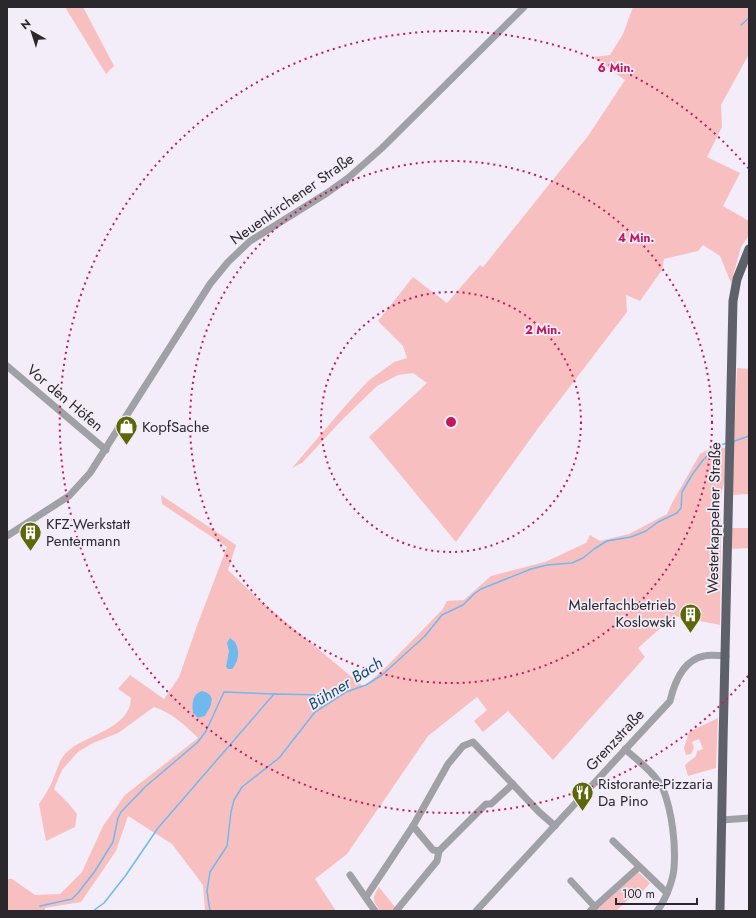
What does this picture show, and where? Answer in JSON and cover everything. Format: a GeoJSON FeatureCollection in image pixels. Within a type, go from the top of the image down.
{"type":"FeatureCollection","features":[{"type":"Feature","properties":{"kind":"main road","name":"Westerkappelner Straße"},"geometry":{"type":"LineString","coordinates":[[720,911],[733,301],[737,279],[749,249]]}},
{"type":"Feature","properties":{"kind":"street","name":"Neuenkirchener Straße"},"geometry":{"type":"LineString","coordinates":[[7,536],[69,496],[90,474],[210,284],[228,262],[250,241],[328,193],[348,178],[382,148],[524,7]]}},
{"type":"Feature","properties":{"kind":"street","name":"Vor den Höfen"},"geometry":{"type":"LineString","coordinates":[[7,366],[106,450]]}},
{"type":"Feature","properties":{"kind":"street","name":"Grenzstraße"},"geometry":{"type":"LineString","coordinates":[[476,911],[670,701],[672,690],[679,676],[690,663],[703,656],[726,656]]}},
{"type":"Feature","properties":{"kind":"street"},"geometry":{"type":"LineString","coordinates":[[366,898],[413,826],[448,764],[463,746],[473,742],[539,812],[555,826]]}},
{"type":"Feature","properties":{"kind":"street"},"geometry":{"type":"LineString","coordinates":[[625,749],[648,770],[662,788],[670,813],[674,846],[674,869],[660,910]]}},
{"type":"Feature","properties":{"kind":"street"},"geometry":{"type":"LineString","coordinates":[[396,911],[437,861],[439,851],[486,804],[491,804],[513,784]]}},
{"type":"Feature","properties":{"kind":"street"},"geometry":{"type":"LineString","coordinates":[[722,820],[749,818]]}},
{"type":"Feature","properties":{"kind":"street"},"geometry":{"type":"LineString","coordinates":[[413,826],[433,850],[439,851]]}},
{"type":"Feature","properties":{"kind":"street"},"geometry":{"type":"LineString","coordinates":[[613,841],[667,893]]}},
{"type":"Feature","properties":{"kind":"street"},"geometry":{"type":"LineString","coordinates":[[571,881],[593,909],[639,867]]}},
{"type":"Feature","properties":{"kind":"street"},"geometry":{"type":"LineString","coordinates":[[350,875],[375,911]]}},
{"type":"Feature","properties":{"kind":"shaded area"},"geometry":{"type":"Polygon","coordinates":[[[65,7],[83,7],[114,66],[106,74],[65,7]]]}},
{"type":"Feature","properties":{"kind":"shaded area"},"geometry":{"type":"Polygon","coordinates":[[[633,7],[749,7],[749,54],[721,105],[722,127],[707,157],[740,173],[723,206],[749,221],[749,235],[741,247],[731,283],[720,256],[703,245],[698,251],[664,259],[662,270],[640,301],[626,295],[627,312],[539,427],[456,542],[369,437],[427,383],[413,373],[398,375],[377,386],[341,421],[302,463],[292,468],[368,381],[394,362],[407,358],[403,346],[378,321],[413,277],[447,303],[480,265],[483,267],[588,136],[625,80],[593,57],[610,55],[623,34],[633,7]]]}},
{"type":"Feature","properties":{"kind":"shaded area"},"geometry":{"type":"Polygon","coordinates":[[[737,368],[749,369],[749,494],[732,495],[737,368]]]}},
{"type":"Feature","properties":{"kind":"shaded area"},"geometry":{"type":"Polygon","coordinates":[[[715,446],[725,448],[725,480],[720,498],[720,625],[674,616],[638,648],[645,657],[553,760],[508,711],[483,732],[474,721],[487,710],[477,697],[428,736],[347,854],[315,879],[336,911],[205,911],[203,885],[172,844],[128,816],[116,851],[81,902],[45,908],[45,911],[7,911],[7,879],[12,879],[35,895],[60,894],[82,872],[103,826],[125,795],[198,738],[172,716],[154,707],[118,733],[93,743],[78,752],[62,770],[54,789],[77,814],[75,827],[46,841],[39,804],[50,786],[59,763],[64,755],[76,745],[106,730],[116,724],[123,717],[129,708],[131,698],[118,689],[130,675],[164,699],[179,677],[227,547],[162,504],[161,495],[236,545],[228,570],[258,599],[364,687],[387,666],[442,610],[447,601],[464,600],[491,576],[545,562],[586,543],[590,535],[600,541],[629,534],[667,514],[700,454],[715,446]],[[206,692],[193,700],[193,712],[198,718],[205,716],[212,701],[206,692]]]}},
{"type":"Feature","properties":{"kind":"shaded area"},"geometry":{"type":"Polygon","coordinates":[[[732,528],[749,528],[749,548],[731,549],[732,528]]]}},
{"type":"Feature","properties":{"kind":"shaded area"},"geometry":{"type":"Polygon","coordinates":[[[718,718],[716,768],[688,776],[685,765],[696,756],[697,751],[703,749],[699,739],[692,742],[694,748],[691,754],[686,755],[684,748],[689,732],[718,718]]]}},
{"type":"Feature","properties":{"kind":"shaded area"},"geometry":{"type":"Polygon","coordinates":[[[638,872],[650,883],[635,900],[630,898],[616,911],[595,911],[638,872]]]}},
{"type":"Feature","properties":{"kind":"shaded area"},"geometry":{"type":"Polygon","coordinates":[[[379,887],[395,907],[392,911],[380,911],[376,904],[374,897],[379,887]]]}},
{"type":"Feature","properties":{"kind":"water"},"geometry":{"type":"Polygon","coordinates":[[[230,638],[237,645],[238,656],[232,669],[228,669],[226,667],[229,651],[227,643],[230,638]]]}},
{"type":"Feature","properties":{"kind":"water"},"geometry":{"type":"Polygon","coordinates":[[[202,691],[210,695],[212,701],[205,716],[198,718],[193,713],[193,702],[196,694],[202,691]]]}},
{"type":"Feature","properties":{"kind":"waterway"},"geometry":{"type":"LineString","coordinates":[[741,25],[749,18]]}},
{"type":"Feature","properties":{"kind":"waterway","name":"Bühner Bach"},"geometry":{"type":"LineString","coordinates":[[732,442],[749,436]]}},
{"type":"Feature","properties":{"kind":"waterway","name":"Bühner Bach"},"geometry":{"type":"LineString","coordinates":[[210,911],[207,891],[210,872],[227,846],[234,800],[242,787],[279,758],[315,712],[346,692],[366,685],[382,675],[425,636],[442,615],[463,605],[481,589],[531,569],[547,565],[572,563],[583,558],[607,541],[631,537],[646,531],[658,522],[677,513],[681,508],[682,492],[692,475],[703,460],[717,446],[727,443]]}},
{"type":"Feature","properties":{"kind":"waterway"},"geometry":{"type":"LineString","coordinates":[[40,906],[72,899],[78,893],[95,871],[113,842],[118,818],[121,812],[145,787],[198,742],[206,731],[224,692],[274,694]]}},
{"type":"Feature","properties":{"kind":"waterway"},"geometry":{"type":"LineString","coordinates":[[93,911],[104,903],[126,875],[158,828],[274,694],[325,695],[336,697]]}},
{"type":"Feature","properties":{"kind":"place","name":"KopfSache"},"geometry":{"type":"Point","coordinates":[127,446]}},
{"type":"Feature","properties":{"kind":"place","name":"KFZ-Werkstatt Pentermann"},"geometry":{"type":"Point","coordinates":[31,552]}},
{"type":"Feature","properties":{"kind":"place","name":"Malerfachbetrieb Koslowski"},"geometry":{"type":"Point","coordinates":[691,634]}},
{"type":"Feature","properties":{"kind":"place","name":"Ristorante-Pizzaria Da Pino"},"geometry":{"type":"Point","coordinates":[583,812]}}]}
